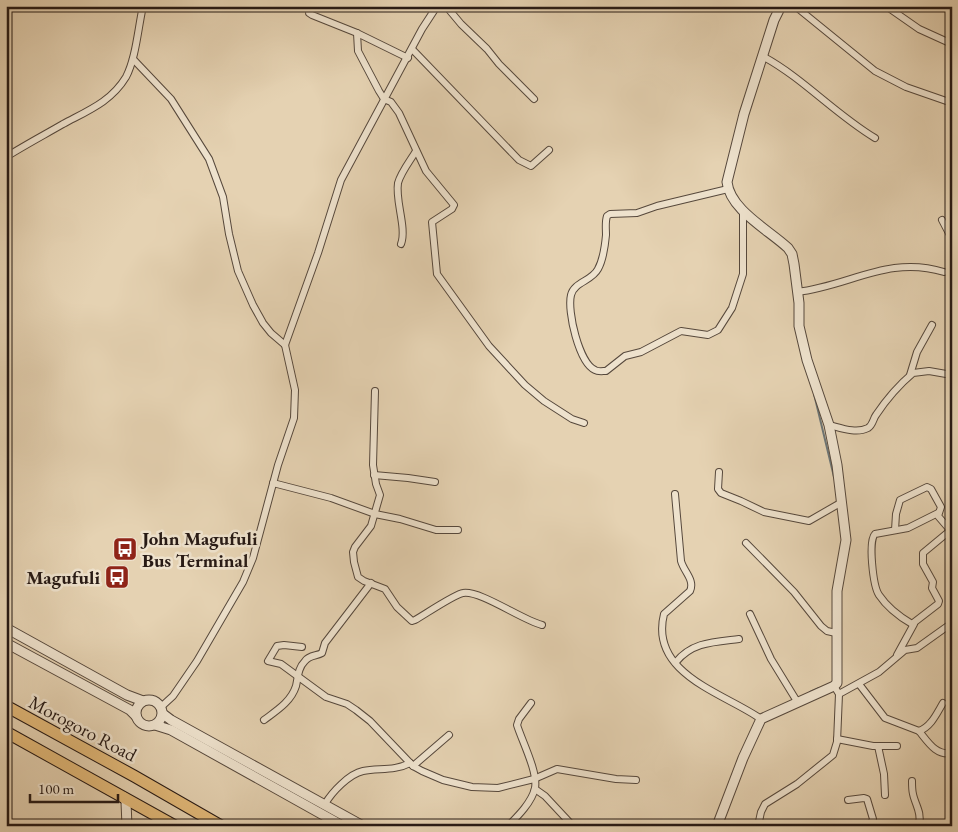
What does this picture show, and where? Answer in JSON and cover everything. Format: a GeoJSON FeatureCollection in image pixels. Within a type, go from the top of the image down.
{"type":"FeatureCollection","features":[{"type":"Feature","properties":{"kind":"highway","name":"Morogoro Road"},"geometry":{"type":"LineString","coordinates":[[6,706],[221,826]]}},
{"type":"Feature","properties":{"kind":"highway"},"geometry":{"type":"LineString","coordinates":[[6,732],[175,826]]}},
{"type":"Feature","properties":{"kind":"street"},"geometry":{"type":"LineString","coordinates":[[6,157],[89,111],[108,98],[126,75],[133,59],[142,6]]}},
{"type":"Feature","properties":{"kind":"street"},"geometry":{"type":"LineString","coordinates":[[310,6],[309,13],[312,16],[357,33],[408,58]]}},
{"type":"Feature","properties":{"kind":"street"},"geometry":{"type":"LineString","coordinates":[[155,725],[160,720],[162,710],[197,661],[243,582],[253,558],[273,484],[291,429],[295,409],[295,390],[286,345],[341,180],[422,30],[437,6]]}},
{"type":"Feature","properties":{"kind":"street"},"geometry":{"type":"LineString","coordinates":[[446,6],[461,24],[487,48],[499,64],[534,98]]}},
{"type":"Feature","properties":{"kind":"street"},"geometry":{"type":"LineString","coordinates":[[758,826],[765,804],[798,784],[832,757],[835,752],[838,739],[836,690],[837,591],[846,540],[837,466],[829,425],[807,360],[801,335],[792,254],[788,248],[743,212],[728,189],[728,177],[744,114],[780,6]]}},
{"type":"Feature","properties":{"kind":"street"},"geometry":{"type":"LineString","coordinates":[[795,6],[875,70],[906,87],[952,103]]}},
{"type":"Feature","properties":{"kind":"street"},"geometry":{"type":"LineString","coordinates":[[886,6],[919,29],[952,44]]}},
{"type":"Feature","properties":{"kind":"street"},"geometry":{"type":"LineString","coordinates":[[357,33],[358,51],[384,99],[390,102],[399,114],[431,179],[454,206],[452,210],[432,222],[434,262],[440,279],[461,305],[489,346],[525,385],[544,401],[572,419],[584,423]]}},
{"type":"Feature","properties":{"kind":"street"},"geometry":{"type":"LineString","coordinates":[[412,50],[516,158],[531,166],[548,150]]}},
{"type":"Feature","properties":{"kind":"street"},"geometry":{"type":"LineString","coordinates":[[764,57],[780,66],[847,120],[875,138]]}},
{"type":"Feature","properties":{"kind":"street"},"geometry":{"type":"LineString","coordinates":[[133,59],[171,99],[209,159],[224,197],[229,234],[238,271],[263,323],[271,333],[286,345]]}},
{"type":"Feature","properties":{"kind":"street"},"geometry":{"type":"LineString","coordinates":[[401,244],[403,237],[398,183],[416,151]]}},
{"type":"Feature","properties":{"kind":"street"},"geometry":{"type":"LineString","coordinates":[[728,189],[657,206],[637,213],[610,214],[607,216],[605,243],[599,268],[594,275],[575,288],[571,295],[573,329],[590,366],[595,370],[606,371],[626,356],[641,352],[681,330],[708,335],[718,330],[732,308],[743,274],[743,212]]}},
{"type":"Feature","properties":{"kind":"street"},"geometry":{"type":"LineString","coordinates":[[942,220],[952,239]]}},
{"type":"Feature","properties":{"kind":"street"},"geometry":{"type":"LineString","coordinates":[[797,292],[815,290],[863,274],[898,267],[932,268],[944,272]]}},
{"type":"Feature","properties":{"kind":"street"},"geometry":{"type":"LineString","coordinates":[[829,425],[858,431],[869,427],[877,413],[910,375],[917,352],[932,325]]}},
{"type":"Feature","properties":{"kind":"street"},"geometry":{"type":"LineString","coordinates":[[910,375],[919,371],[952,375]]}},
{"type":"Feature","properties":{"kind":"street"},"geometry":{"type":"LineString","coordinates":[[375,391],[374,475],[380,494],[371,526],[359,540],[353,555],[355,571],[358,577],[385,589],[397,607],[412,621],[463,593],[477,595],[509,610],[517,616],[542,625]]}},
{"type":"Feature","properties":{"kind":"street"},"geometry":{"type":"LineString","coordinates":[[719,472],[718,489],[721,493],[774,515],[809,521],[842,502]]}},
{"type":"Feature","properties":{"kind":"street"},"geometry":{"type":"LineString","coordinates":[[374,475],[435,482]]}},
{"type":"Feature","properties":{"kind":"street"},"geometry":{"type":"LineString","coordinates":[[273,484],[339,500],[375,514],[400,519],[436,530],[458,530]]}},
{"type":"Feature","properties":{"kind":"street"},"geometry":{"type":"LineString","coordinates":[[895,530],[896,514],[900,500],[924,488],[930,488],[941,507],[938,513],[908,528],[872,536],[876,588],[879,595],[894,611],[911,624],[914,624]]}},
{"type":"Feature","properties":{"kind":"street"},"geometry":{"type":"LineString","coordinates":[[675,494],[681,561],[692,582],[692,586],[690,591],[666,610],[663,618],[662,632],[667,650],[693,681],[761,719]]}},
{"type":"Feature","properties":{"kind":"street"},"geometry":{"type":"LineString","coordinates":[[896,657],[914,624],[922,615],[938,604],[939,601],[932,588],[932,581],[923,564],[923,553],[951,529],[938,516],[938,513]]}},
{"type":"Feature","properties":{"kind":"street"},"geometry":{"type":"LineString","coordinates":[[746,543],[794,592],[821,626],[828,631],[836,633]]}},
{"type":"Feature","properties":{"kind":"street"},"geometry":{"type":"LineString","coordinates":[[264,720],[281,707],[293,693],[297,675],[306,659],[322,653],[325,643],[371,583]]}},
{"type":"Feature","properties":{"kind":"street"},"geometry":{"type":"LineString","coordinates":[[750,614],[770,659],[798,703]]}},
{"type":"Feature","properties":{"kind":"street"},"geometry":{"type":"LineString","coordinates":[[717,826],[743,758],[761,719],[798,703],[859,684],[886,666],[905,650],[917,648],[952,623]]}},
{"type":"Feature","properties":{"kind":"street"},"geometry":{"type":"LineString","coordinates":[[6,628],[127,696],[143,701],[153,700],[171,720],[364,826]]}},
{"type":"Feature","properties":{"kind":"street"},"geometry":{"type":"LineString","coordinates":[[676,662],[684,653],[708,642],[739,639]]}},
{"type":"Feature","properties":{"kind":"street"},"geometry":{"type":"LineString","coordinates":[[6,643],[130,710],[142,724],[155,725],[172,730],[343,826]]}},
{"type":"Feature","properties":{"kind":"street"},"geometry":{"type":"LineString","coordinates":[[302,647],[277,646],[268,661],[281,664],[326,697],[346,704],[362,714],[411,764],[422,772],[443,780],[472,787],[498,788],[534,779],[559,768],[616,779],[636,780]]}},
{"type":"Feature","properties":{"kind":"street"},"geometry":{"type":"LineString","coordinates":[[859,684],[885,718],[919,731],[934,749],[942,753],[952,753]]}},
{"type":"Feature","properties":{"kind":"street"},"geometry":{"type":"LineString","coordinates":[[136,716],[137,709],[143,701]]}},
{"type":"Feature","properties":{"kind":"street"},"geometry":{"type":"LineString","coordinates":[[508,826],[525,806],[535,789],[531,764],[517,725],[519,719],[531,703]]}},
{"type":"Feature","properties":{"kind":"street"},"geometry":{"type":"LineString","coordinates":[[919,731],[932,721],[943,703]]}},
{"type":"Feature","properties":{"kind":"street"},"geometry":{"type":"LineString","coordinates":[[325,804],[329,796],[357,773],[366,770],[400,768],[411,764],[449,735]]}},
{"type":"Feature","properties":{"kind":"street"},"geometry":{"type":"LineString","coordinates":[[838,739],[878,746],[897,746]]}},
{"type":"Feature","properties":{"kind":"street"},"geometry":{"type":"LineString","coordinates":[[878,746],[886,795]]}},
{"type":"Feature","properties":{"kind":"street"},"geometry":{"type":"LineString","coordinates":[[912,781],[913,793],[920,818],[919,824],[912,826]]}},
{"type":"Feature","properties":{"kind":"street"},"geometry":{"type":"LineString","coordinates":[[535,789],[545,796],[573,826]]}},
{"type":"Feature","properties":{"kind":"street"},"geometry":{"type":"LineString","coordinates":[[124,797],[127,808],[127,826]]}},
{"type":"Feature","properties":{"kind":"street"},"geometry":{"type":"LineString","coordinates":[[848,800],[867,799],[873,819],[870,826]]}},
{"type":"Feature","properties":{"kind":"waterway"},"geometry":{"type":"LineString","coordinates":[[814,394],[834,477]]}},
{"type":"Feature","properties":{"kind":"waterway"},"geometry":{"type":"LineString","coordinates":[[833,663],[833,673]]}},
{"type":"Feature","properties":{"kind":"waterway"},"geometry":{"type":"LineString","coordinates":[[810,692],[819,688]]}},
{"type":"Feature","properties":{"kind":"place","name":"John Magufuli Bus Terminal"},"geometry":{"type":"Point","coordinates":[125,549]}},
{"type":"Feature","properties":{"kind":"place","name":"Magufuli"},"geometry":{"type":"Point","coordinates":[117,577]}}]}
